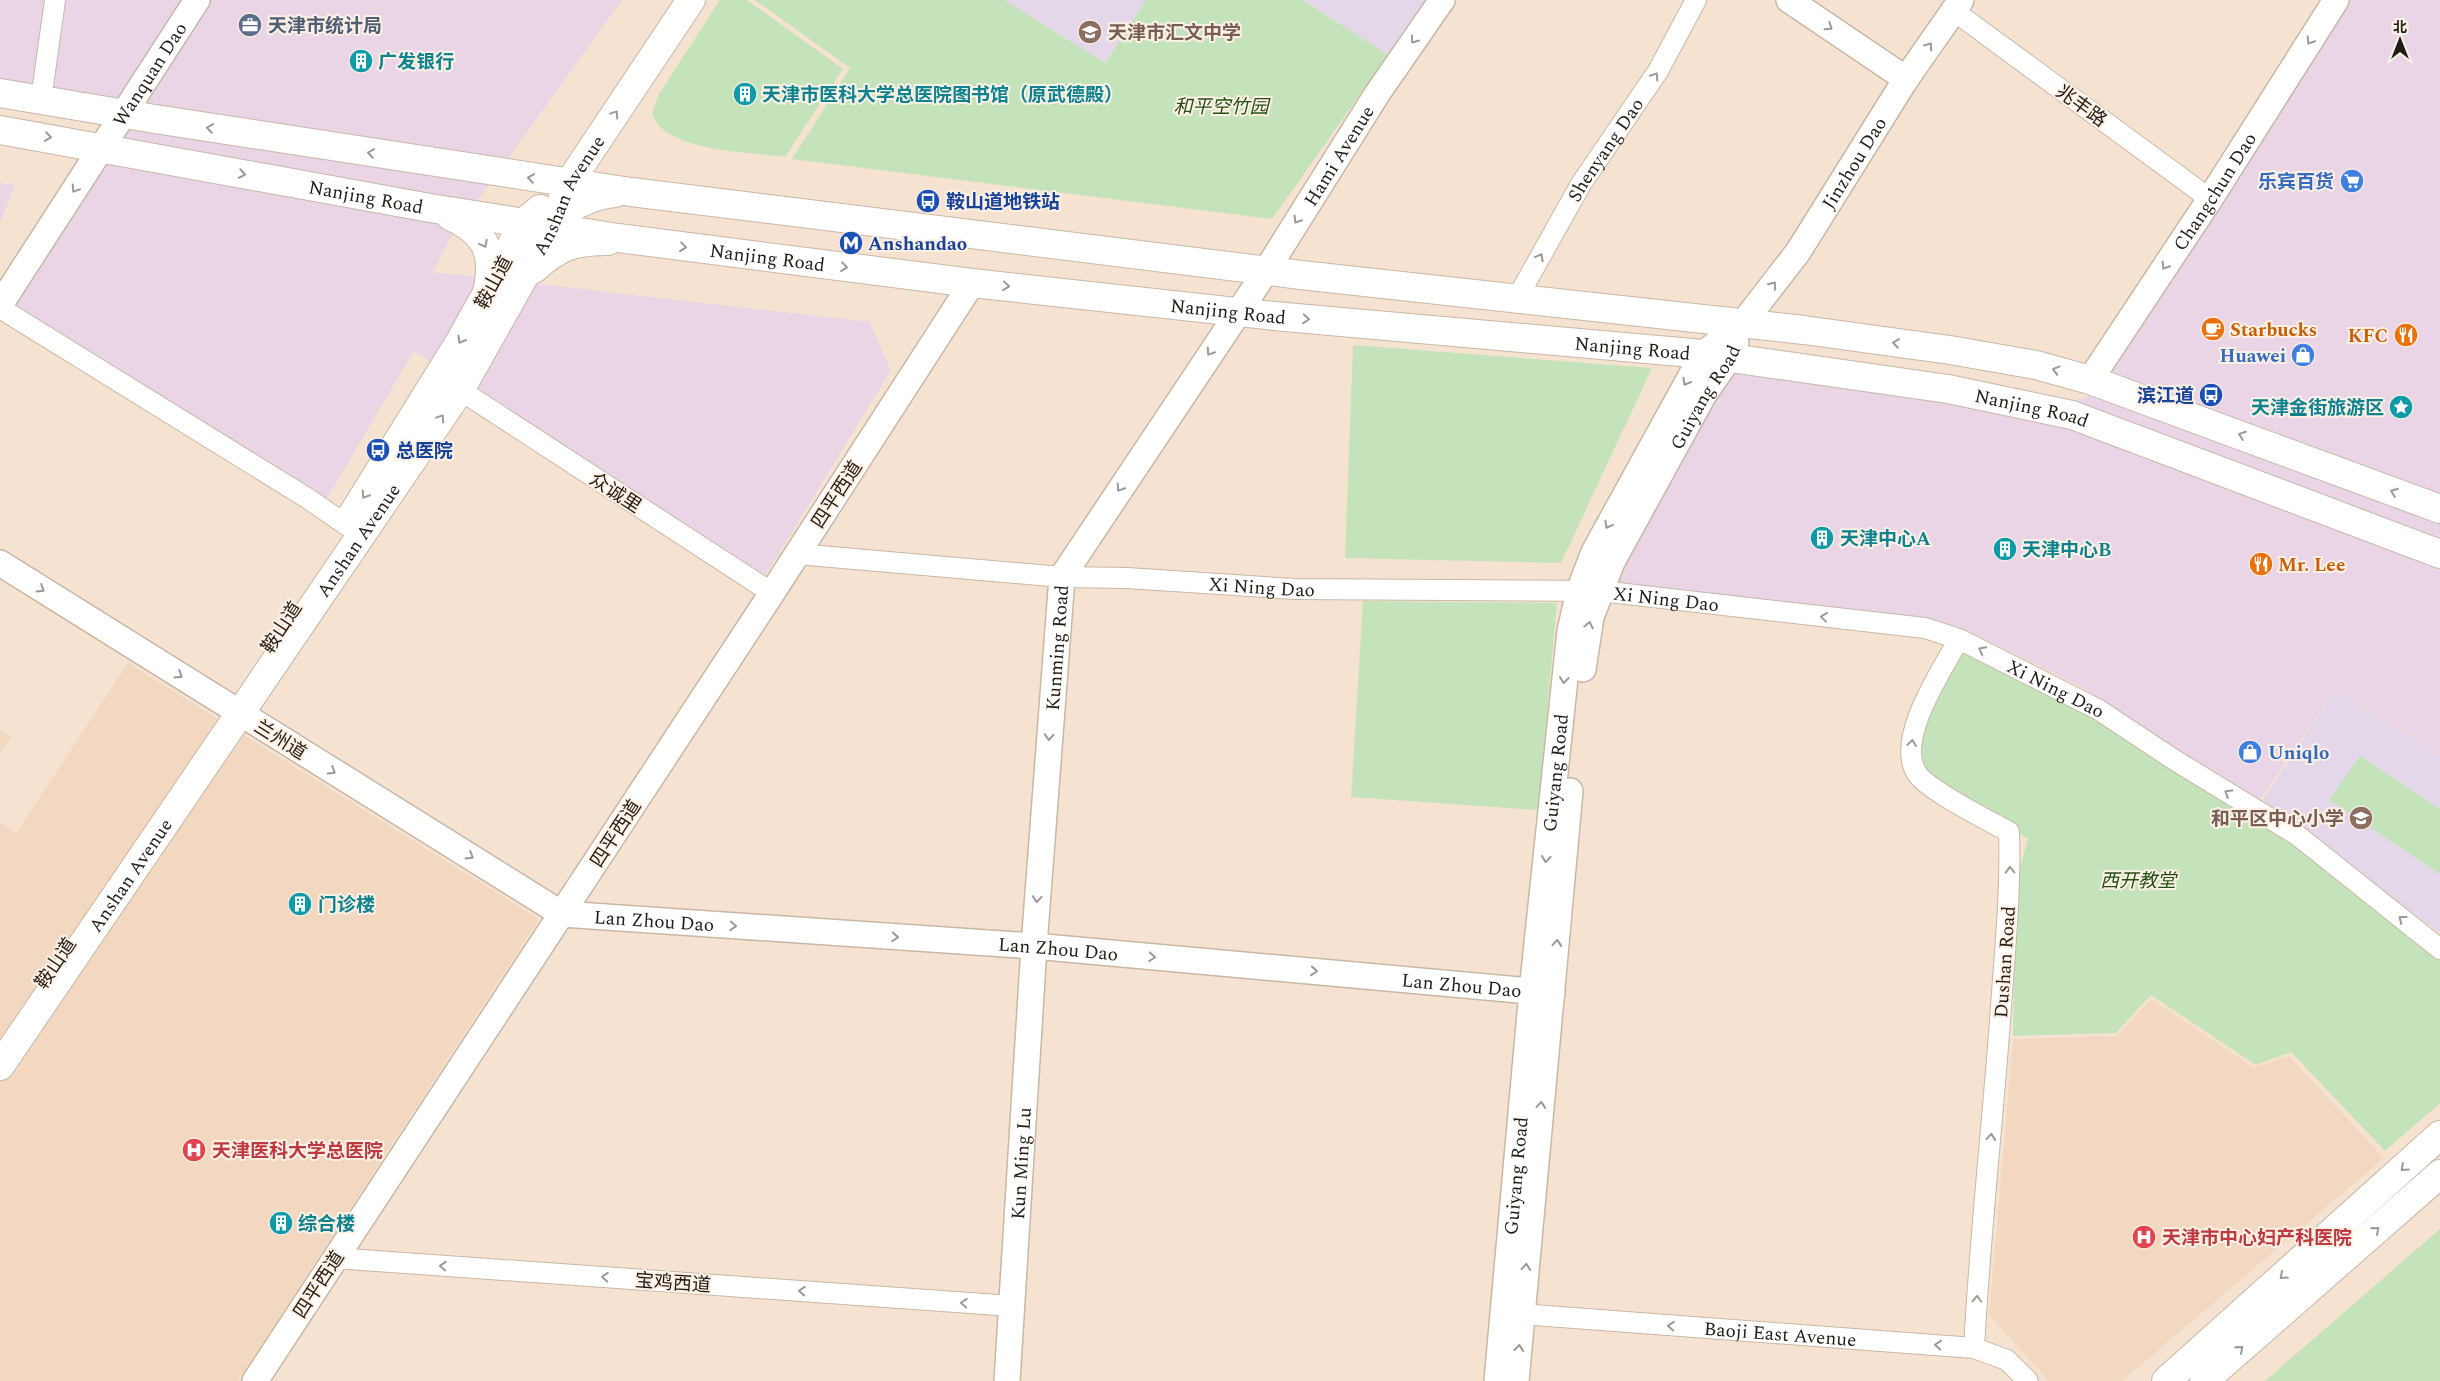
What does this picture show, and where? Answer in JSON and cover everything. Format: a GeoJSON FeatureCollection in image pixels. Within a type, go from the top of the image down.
{"type":"FeatureCollection","features":[{"type":"Feature","properties":{"kind":"main road","name":"Anshan Avenue"},"geometry":{"type":"LineString","coordinates":[[354,530],[460,390],[524,279],[543,226],[569,183],[691,0]]}},
{"type":"Feature","properties":{"kind":"main road","name":"Nanjing Road"},"geometry":{"type":"LineString","coordinates":[[0,93],[123,114],[632,192],[1516,300],[1743,323],[1950,350],[2036,365],[2090,380],[2440,509]]}},
{"type":"Feature","properties":{"kind":"main road","name":"Nanjing Road"},"geometry":{"type":"LineString","coordinates":[[0,130],[430,208],[635,240],[972,283],[1236,311],[1703,354],[1948,389],[2072,415],[2440,554]]}},
{"type":"Feature","properties":{"kind":"main road"},"geometry":{"type":"LineString","coordinates":[[543,226],[589,199],[610,194],[632,192]]}},
{"type":"Feature","properties":{"kind":"main road"},"geometry":{"type":"LineString","coordinates":[[430,208],[467,225],[483,239],[490,260],[486,298]]}},
{"type":"Feature","properties":{"kind":"main road","name":"鞍山道"},"geometry":{"type":"LineString","coordinates":[[0,1044],[236,710],[354,530],[392,454],[486,298],[543,226]]}},
{"type":"Feature","properties":{"kind":"main road"},"geometry":{"type":"LineString","coordinates":[[524,279],[552,254],[565,246],[579,241],[635,240]]}},
{"type":"Feature","properties":{"kind":"main road","name":"Anshan Avenue"},"geometry":{"type":"LineString","coordinates":[[0,1066],[236,710]]}},
{"type":"Feature","properties":{"kind":"main road"},"geometry":{"type":"LineString","coordinates":[[2166,1381],[2440,1135]]}},
{"type":"Feature","properties":{"kind":"main road"},"geometry":{"type":"LineString","coordinates":[[2204,1381],[2440,1174]]}},
{"type":"Feature","properties":{"kind":"street"},"geometry":{"type":"LineString","coordinates":[[41,100],[54,0]]}},
{"type":"Feature","properties":{"kind":"street","name":"Wanquan Dao"},"geometry":{"type":"LineString","coordinates":[[0,306],[197,0]]}},
{"type":"Feature","properties":{"kind":"street","name":"Hami Avenue"},"geometry":{"type":"LineString","coordinates":[[1236,311],[1266,270],[1377,94],[1442,0]]}},
{"type":"Feature","properties":{"kind":"street","name":"Shenyang Dao"},"geometry":{"type":"LineString","coordinates":[[1516,300],[1581,184],[1658,71],[1696,0]]}},
{"type":"Feature","properties":{"kind":"street"},"geometry":{"type":"LineString","coordinates":[[1789,0],[1906,80]]}},
{"type":"Feature","properties":{"kind":"street","name":"Changchun Dao"},"geometry":{"type":"LineString","coordinates":[[2090,380],[2210,199],[2336,0]]}},
{"type":"Feature","properties":{"kind":"street","name":"Jinzhou Dao"},"geometry":{"type":"LineString","coordinates":[[1743,323],[1798,252],[1906,80],[1957,6]]}},
{"type":"Feature","properties":{"kind":"street","name":"兆丰路"},"geometry":{"type":"LineString","coordinates":[[1957,6],[2210,199]]}},
{"type":"Feature","properties":{"kind":"street","name":"四平西道"},"geometry":{"type":"LineString","coordinates":[[255,1381],[772,593],[972,283]]}},
{"type":"Feature","properties":{"kind":"street"},"geometry":{"type":"LineString","coordinates":[[0,306],[307,498],[354,530]]}},
{"type":"Feature","properties":{"kind":"street","name":"Kunming Road"},"geometry":{"type":"LineString","coordinates":[[1034,946],[1062,576],[1236,311]]}},
{"type":"Feature","properties":{"kind":"street","name":"Guiyang Road"},"geometry":{"type":"LineString","coordinates":[[1589,591],[1594,552],[1703,354],[1743,323]]}},
{"type":"Feature","properties":{"kind":"street","name":"Guiyang Road"},"geometry":{"type":"LineString","coordinates":[[1516,1381],[1513,1314],[1542,992],[1570,631],[1589,591],[1612,562],[1703,396],[1729,358],[1743,323]]}},
{"type":"Feature","properties":{"kind":"street","name":"众诚里"},"geometry":{"type":"LineString","coordinates":[[460,390],[772,593]]}},
{"type":"Feature","properties":{"kind":"street","name":"Xi Ning Dao"},"geometry":{"type":"LineString","coordinates":[[797,554],[1062,576],[1294,588],[1589,591],[1925,628],[1959,639],[2099,710],[2297,836],[2440,949]]}},
{"type":"Feature","properties":{"kind":"street","name":"兰州道"},"geometry":{"type":"LineString","coordinates":[[0,563],[562,914]]}},
{"type":"Feature","properties":{"kind":"street","name":"Dushan Road"},"geometry":{"type":"LineString","coordinates":[[1959,639],[1914,726],[1910,758],[1918,776],[1945,796],[2009,832],[2010,889],[1994,1106],[1980,1245],[1974,1348]]}},
{"type":"Feature","properties":{"kind":"street","name":"Lan Zhou Dao"},"geometry":{"type":"LineString","coordinates":[[562,914],[1034,946],[1542,992]]}},
{"type":"Feature","properties":{"kind":"street","name":"Kun Ming Lu"},"geometry":{"type":"LineString","coordinates":[[1007,1381],[1034,946]]}},
{"type":"Feature","properties":{"kind":"street","name":"宝鸡西道"},"geometry":{"type":"LineString","coordinates":[[334,1258],[1012,1306]]}},
{"type":"Feature","properties":{"kind":"street","name":"Guiyang Road"},"geometry":{"type":"LineString","coordinates":[[1497,1381],[1513,1314]]}},
{"type":"Feature","properties":{"kind":"street","name":"Baoji East Avenue"},"geometry":{"type":"LineString","coordinates":[[1513,1314],[1974,1348],[2007,1360],[2028,1381]]}},
{"type":"Feature","properties":{"kind":"shaded area"},"geometry":{"type":"Polygon","coordinates":[[[0,0],[622,0],[449,240],[433,272],[869,322],[891,370],[762,581],[414,351],[327,498],[1,315],[136,109],[0,84],[0,0]]]}},
{"type":"Feature","properties":{"kind":"shaded area","name":"天津市汇文中学"},"geometry":{"type":"Polygon","coordinates":[[[1004,0],[1146,0],[1105,63],[1004,0]]]}},
{"type":"Feature","properties":{"kind":"shaded area"},"geometry":{"type":"Polygon","coordinates":[[[1303,0],[1428,0],[1388,55],[1303,0]]]}},
{"type":"Feature","properties":{"kind":"shaded area"},"geometry":{"type":"Polygon","coordinates":[[[2344,0],[2440,0],[2440,754],[2336,688],[2258,803],[2079,686],[1968,631],[1922,619],[1611,585],[1717,366],[2022,410],[2086,398],[2218,198],[2344,0]]]}},
{"type":"Feature","properties":{"kind":"shaded area"},"geometry":{"type":"Polygon","coordinates":[[[0,183],[15,185],[0,223],[0,183]]]}},
{"type":"Feature","properties":{"kind":"shaded area","name":"天津医科大学总医院"},"geometry":{"type":"Polygon","coordinates":[[[128,663],[539,919],[238,1381],[0,1381],[0,823],[16,833],[128,663]]]}},
{"type":"Feature","properties":{"kind":"shaded area","name":"和平区中心小学"},"geometry":{"type":"Polygon","coordinates":[[[2336,689],[2440,755],[2440,933],[2261,803],[2336,689]]]}},
{"type":"Feature","properties":{"kind":"shaded area"},"geometry":{"type":"Polygon","coordinates":[[[0,729],[11,737],[0,754],[0,729]]]}},
{"type":"Feature","properties":{"kind":"shaded area","name":"天津市中心妇产科医院"},"geometry":{"type":"Polygon","coordinates":[[[2151,999],[2254,1068],[2289,1056],[2384,1158],[2122,1381],[2049,1381],[1989,1315],[2013,1039],[2117,1036],[2151,999]]]}},
{"type":"Feature","properties":{"kind":"green space"},"geometry":{"type":"Polygon","coordinates":[[[720,0],[747,0],[843,69],[785,157],[719,150],[686,142],[660,127],[652,113],[659,94],[720,0]]]}},
{"type":"Feature","properties":{"kind":"green space","name":"和平空竹园"},"geometry":{"type":"Polygon","coordinates":[[[755,0],[1004,0],[1105,63],[1146,0],[1303,0],[1388,55],[1272,219],[792,159],[850,68],[755,0]]]}},
{"type":"Feature","properties":{"kind":"green space"},"geometry":{"type":"Polygon","coordinates":[[[1353,345],[1652,368],[1561,563],[1345,558],[1353,345]]]}},
{"type":"Feature","properties":{"kind":"green space"},"geometry":{"type":"Polygon","coordinates":[[[1363,601],[1557,603],[1538,810],[1351,797],[1363,601]]]}},
{"type":"Feature","properties":{"kind":"green space","name":"西开教堂"},"geometry":{"type":"Polygon","coordinates":[[[1962,646],[2097,716],[2292,840],[2440,961],[2440,1103],[2385,1151],[2291,1052],[2256,1065],[2151,995],[2116,1033],[2013,1036],[2015,886],[2028,839],[1921,772],[1918,726],[1962,646]]]}},
{"type":"Feature","properties":{"kind":"green space"},"geometry":{"type":"Polygon","coordinates":[[[2360,756],[2440,809],[2440,874],[2329,800],[2360,756]]]}},
{"type":"Feature","properties":{"kind":"green space"},"geometry":{"type":"Polygon","coordinates":[[[2440,1229],[2440,1381],[2265,1381],[2440,1229]]]}},
{"type":"Feature","properties":{"kind":"place","name":"天津市统计局"},"geometry":{"type":"Point","coordinates":[250,25]}},
{"type":"Feature","properties":{"kind":"place","name":"天津市汇文中学"},"geometry":{"type":"Point","coordinates":[1090,32]}},
{"type":"Feature","properties":{"kind":"place","name":"广发银行"},"geometry":{"type":"Point","coordinates":[361,61]}},
{"type":"Feature","properties":{"kind":"place","name":"天津市医科大学总医院图书馆（原武德殿）"},"geometry":{"type":"Point","coordinates":[745,94]}},
{"type":"Feature","properties":{"kind":"place","name":"乐宾百货"},"geometry":{"type":"Point","coordinates":[2352,181]}},
{"type":"Feature","properties":{"kind":"place","name":"鞍山道地铁站"},"geometry":{"type":"Point","coordinates":[928,201]}},
{"type":"Feature","properties":{"kind":"place","name":"Anshandao"},"geometry":{"type":"Point","coordinates":[851,243]}},
{"type":"Feature","properties":{"kind":"place","name":"Starbucks"},"geometry":{"type":"Point","coordinates":[2213,329]}},
{"type":"Feature","properties":{"kind":"place","name":"KFC"},"geometry":{"type":"Point","coordinates":[2406,335]}},
{"type":"Feature","properties":{"kind":"place","name":"Huawei"},"geometry":{"type":"Point","coordinates":[2303,355]}},
{"type":"Feature","properties":{"kind":"place","name":"滨江道"},"geometry":{"type":"Point","coordinates":[2211,395]}},
{"type":"Feature","properties":{"kind":"place","name":"天津金街旅游区"},"geometry":{"type":"Point","coordinates":[2401,407]}},
{"type":"Feature","properties":{"kind":"place","name":"总医院"},"geometry":{"type":"Point","coordinates":[378,450]}},
{"type":"Feature","properties":{"kind":"place","name":"天津中心A"},"geometry":{"type":"Point","coordinates":[1822,538]}},
{"type":"Feature","properties":{"kind":"place","name":"天津中心B"},"geometry":{"type":"Point","coordinates":[2005,549]}},
{"type":"Feature","properties":{"kind":"place","name":"Mr. Lee"},"geometry":{"type":"Point","coordinates":[2261,564]}},
{"type":"Feature","properties":{"kind":"place","name":"Uniqlo"},"geometry":{"type":"Point","coordinates":[2250,752]}},
{"type":"Feature","properties":{"kind":"place","name":"和平区中心小学"},"geometry":{"type":"Point","coordinates":[2361,818]}},
{"type":"Feature","properties":{"kind":"place","name":"门诊楼"},"geometry":{"type":"Point","coordinates":[300,904]}},
{"type":"Feature","properties":{"kind":"place","name":"天津医科大学总医院"},"geometry":{"type":"Point","coordinates":[194,1150]}},
{"type":"Feature","properties":{"kind":"place","name":"综合楼"},"geometry":{"type":"Point","coordinates":[281,1223]}},
{"type":"Feature","properties":{"kind":"place","name":"天津市中心妇产科医院"},"geometry":{"type":"Point","coordinates":[2144,1237]}}]}
